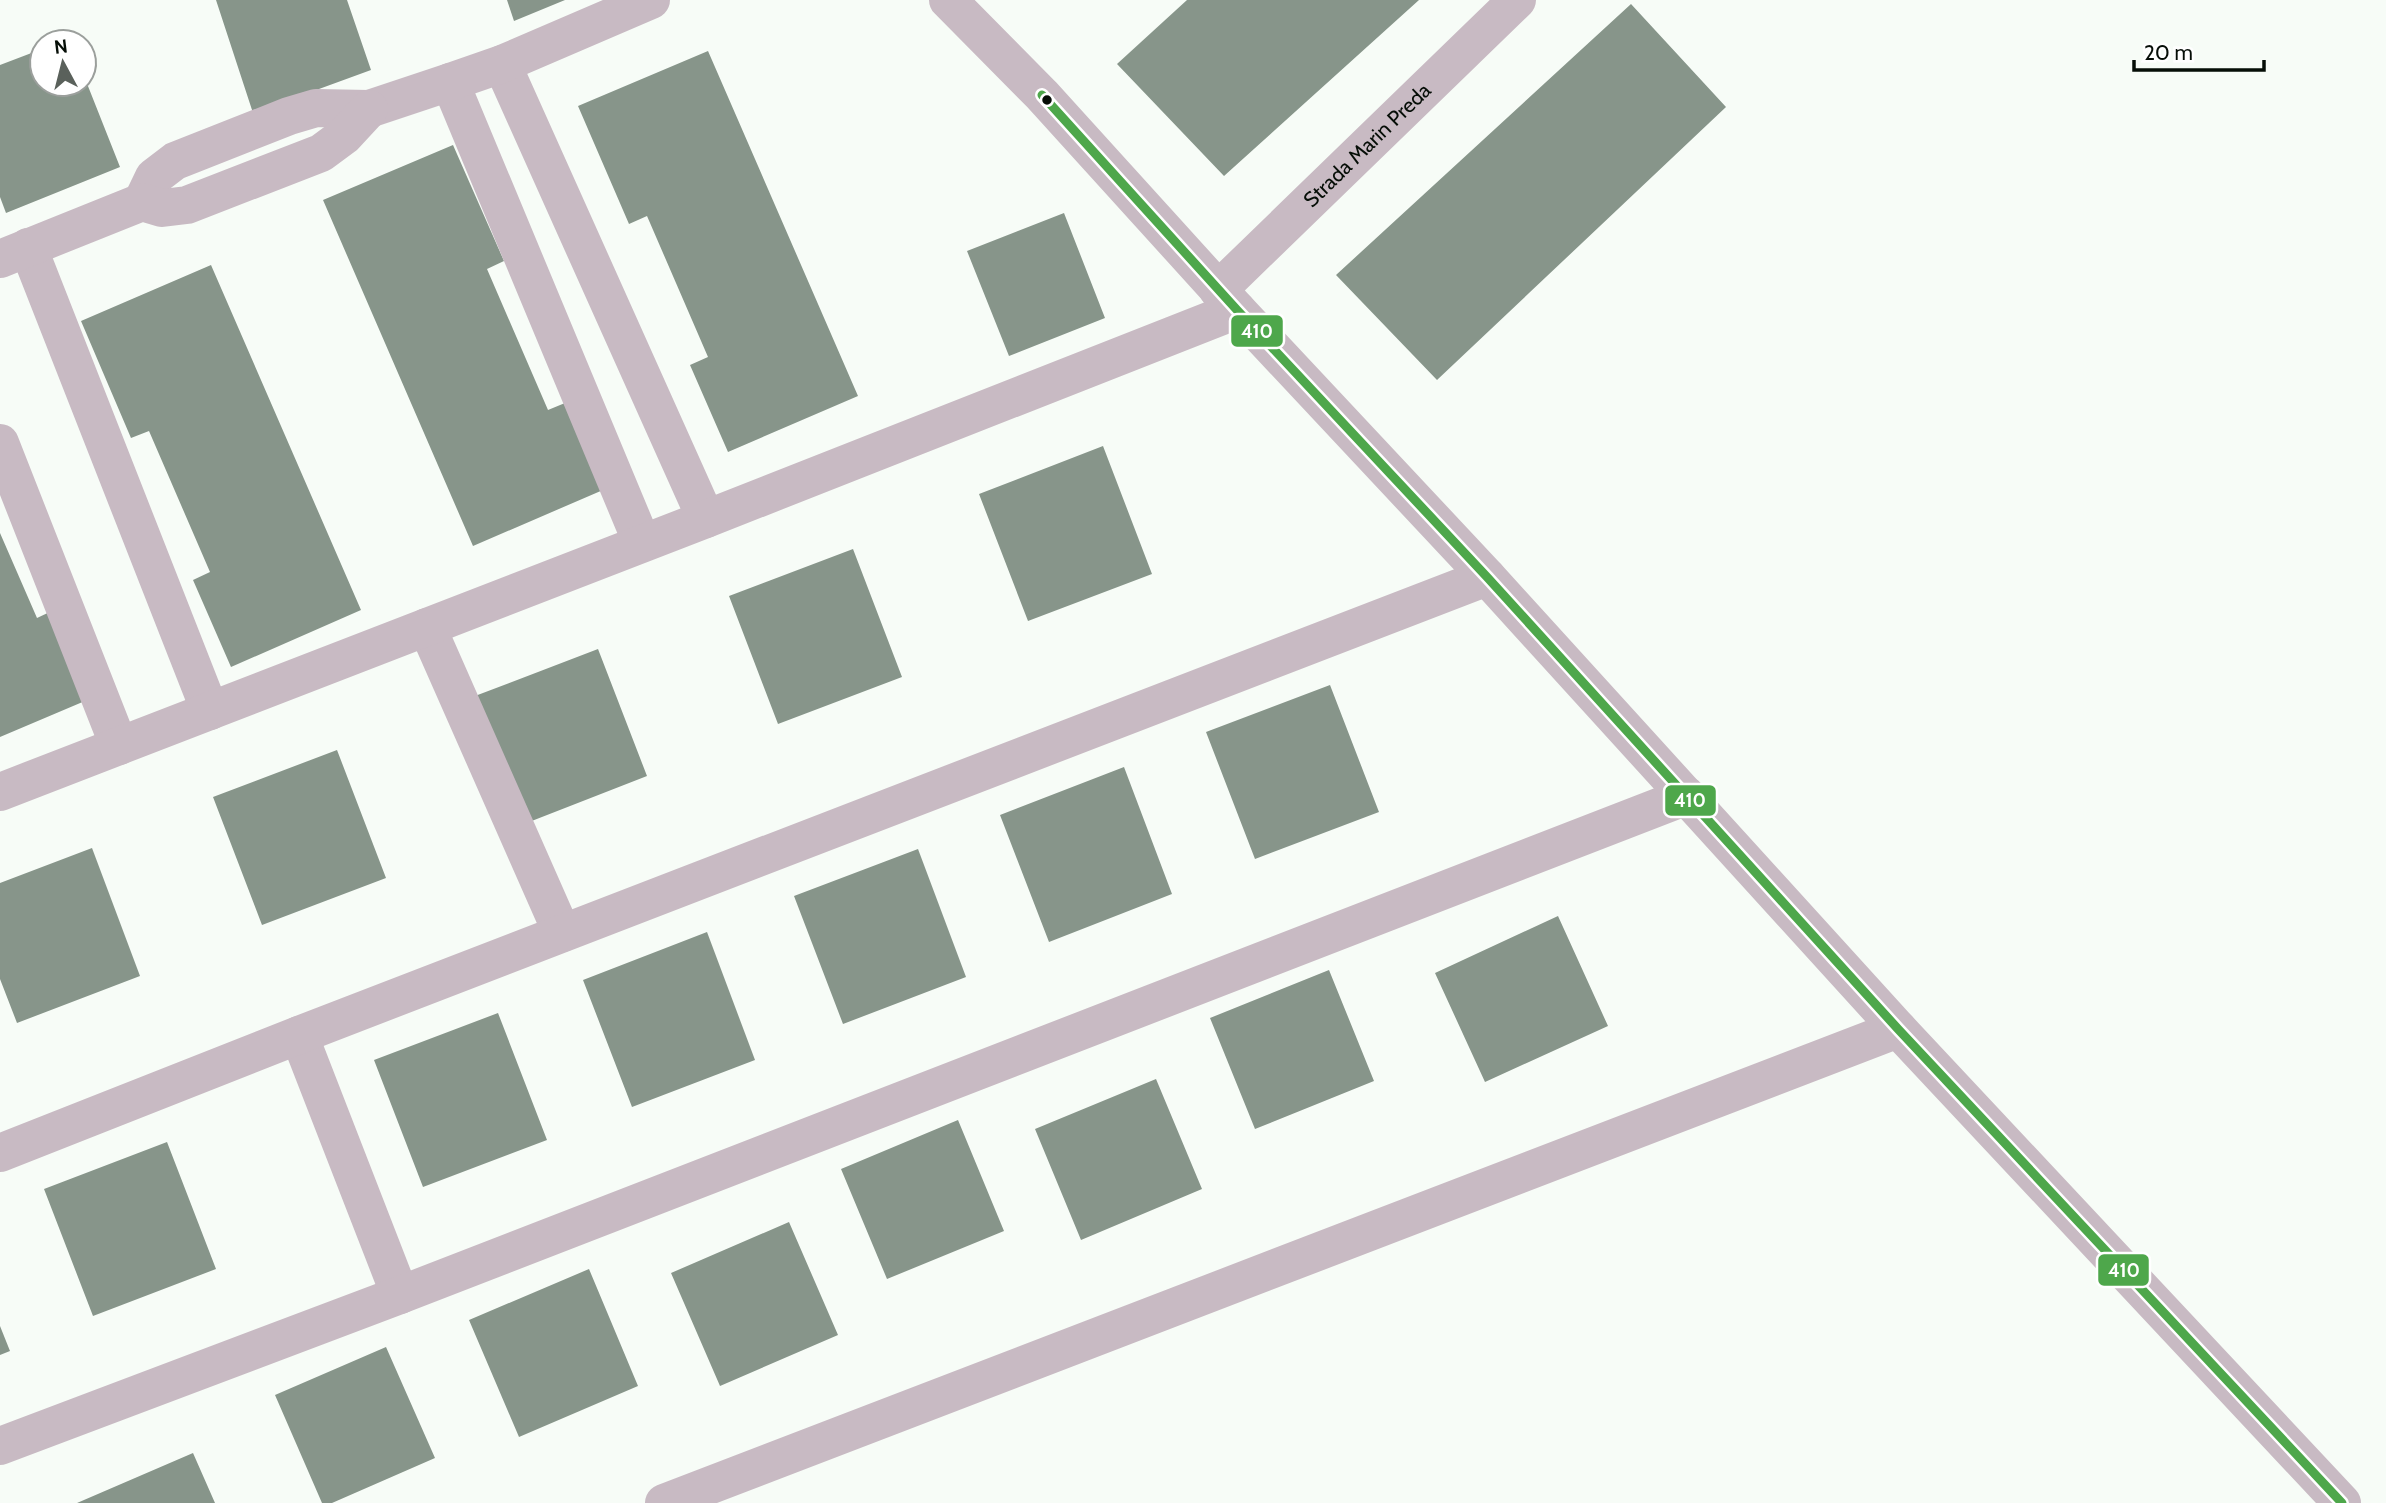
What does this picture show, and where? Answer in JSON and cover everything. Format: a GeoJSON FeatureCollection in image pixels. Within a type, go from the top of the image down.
{"type":"FeatureCollection","features":[{"type":"Feature","properties":{"kind":"street"},"geometry":{"type":"LineString","coordinates":[[210,711],[14,253],[142,202],[162,208],[187,205],[321,153],[344,136],[369,109],[502,64],[651,0]]}},
{"type":"Feature","properties":{"kind":"street"},"geometry":{"type":"LineString","coordinates":[[948,0],[1042,95],[1227,300],[1487,578],[1898,1029],[2342,1503]]}},
{"type":"Feature","properties":{"kind":"street","name":"Strada Marin Preda"},"geometry":{"type":"LineString","coordinates":[[1227,300],[1517,0]]}},
{"type":"Feature","properties":{"kind":"street"},"geometry":{"type":"LineString","coordinates":[[502,64],[706,519]]}},
{"type":"Feature","properties":{"kind":"street"},"geometry":{"type":"LineString","coordinates":[[450,82],[642,543]]}},
{"type":"Feature","properties":{"kind":"street"},"geometry":{"type":"LineString","coordinates":[[0,792],[706,519],[1227,300]]}},
{"type":"Feature","properties":{"kind":"street"},"geometry":{"type":"LineString","coordinates":[[0,443],[119,746]]}},
{"type":"Feature","properties":{"kind":"street"},"geometry":{"type":"LineString","coordinates":[[0,1153],[562,933],[1487,578]]}},
{"type":"Feature","properties":{"kind":"street"},"geometry":{"type":"LineString","coordinates":[[427,627],[562,933]]}},
{"type":"Feature","properties":{"kind":"street"},"geometry":{"type":"LineString","coordinates":[[0,1446],[400,1295],[1687,796]]}},
{"type":"Feature","properties":{"kind":"street"},"geometry":{"type":"LineString","coordinates":[[664,1503],[1898,1029]]}},
{"type":"Feature","properties":{"kind":"street"},"geometry":{"type":"LineString","coordinates":[[299,1035],[400,1295]]}},
{"type":"Feature","properties":{"kind":"building"},"geometry":{"type":"Polygon","coordinates":[[[216,0],[347,0],[371,70],[253,113],[216,0]]]}},
{"type":"Feature","properties":{"kind":"building"},"geometry":{"type":"Polygon","coordinates":[[[507,0],[565,0],[514,21],[507,0]]]}},
{"type":"Feature","properties":{"kind":"building"},"geometry":{"type":"Polygon","coordinates":[[[1187,0],[1419,0],[1224,176],[1117,64],[1187,0]]]}},
{"type":"Feature","properties":{"kind":"building"},"geometry":{"type":"Polygon","coordinates":[[[1631,4],[1726,107],[1437,380],[1336,275],[1631,4]]]}},
{"type":"Feature","properties":{"kind":"building"},"geometry":{"type":"Polygon","coordinates":[[[708,51],[858,396],[728,452],[690,365],[708,357],[647,216],[629,224],[578,106],[708,51]]]}},
{"type":"Feature","properties":{"kind":"building"},"geometry":{"type":"Polygon","coordinates":[[[28,54],[28,98],[93,98],[120,167],[6,213],[0,197],[0,65],[28,54]]]}},
{"type":"Feature","properties":{"kind":"building"},"geometry":{"type":"Polygon","coordinates":[[[453,145],[504,261],[487,269],[548,410],[565,403],[603,490],[473,546],[323,200],[453,145]]]}},
{"type":"Feature","properties":{"kind":"building"},"geometry":{"type":"Polygon","coordinates":[[[1064,213],[1105,318],[1009,356],[967,251],[1064,213]]]}},
{"type":"Feature","properties":{"kind":"building"},"geometry":{"type":"Polygon","coordinates":[[[211,265],[361,610],[231,667],[193,580],[210,572],[149,431],[131,438],[81,321],[211,265]]]}},
{"type":"Feature","properties":{"kind":"building"},"geometry":{"type":"Polygon","coordinates":[[[1103,446],[1152,574],[1028,621],[979,494],[1103,446]]]}},
{"type":"Feature","properties":{"kind":"building"},"geometry":{"type":"Polygon","coordinates":[[[0,533],[37,618],[54,610],[92,698],[0,737],[0,533]]]}},
{"type":"Feature","properties":{"kind":"building"},"geometry":{"type":"Polygon","coordinates":[[[853,549],[902,677],[778,724],[729,596],[853,549]]]}},
{"type":"Feature","properties":{"kind":"building"},"geometry":{"type":"Polygon","coordinates":[[[598,649],[647,776],[524,824],[475,696],[598,649]]]}},
{"type":"Feature","properties":{"kind":"building"},"geometry":{"type":"Polygon","coordinates":[[[1330,685],[1379,812],[1255,859],[1206,732],[1330,685]]]}},
{"type":"Feature","properties":{"kind":"building"},"geometry":{"type":"Polygon","coordinates":[[[337,750],[386,878],[262,925],[213,797],[337,750]]]}},
{"type":"Feature","properties":{"kind":"building"},"geometry":{"type":"Polygon","coordinates":[[[1124,767],[1172,894],[1049,942],[1000,815],[1124,767]]]}},
{"type":"Feature","properties":{"kind":"building"},"geometry":{"type":"Polygon","coordinates":[[[92,848],[140,976],[17,1023],[0,979],[0,883],[92,848]]]}},
{"type":"Feature","properties":{"kind":"building"},"geometry":{"type":"Polygon","coordinates":[[[918,849],[966,977],[843,1024],[794,896],[918,849]]]}},
{"type":"Feature","properties":{"kind":"building"},"geometry":{"type":"Polygon","coordinates":[[[1558,916],[1608,1026],[1485,1082],[1435,973],[1558,916]]]}},
{"type":"Feature","properties":{"kind":"building"},"geometry":{"type":"Polygon","coordinates":[[[707,932],[755,1060],[632,1107],[583,980],[707,932]]]}},
{"type":"Feature","properties":{"kind":"building"},"geometry":{"type":"Polygon","coordinates":[[[1329,970],[1374,1081],[1255,1129],[1210,1018],[1329,970]]]}},
{"type":"Feature","properties":{"kind":"building"},"geometry":{"type":"Polygon","coordinates":[[[498,1013],[547,1140],[423,1187],[374,1060],[498,1013]]]}},
{"type":"Feature","properties":{"kind":"building"},"geometry":{"type":"Polygon","coordinates":[[[1156,1079],[1202,1189],[1081,1240],[1035,1129],[1156,1079]]]}},
{"type":"Feature","properties":{"kind":"building"},"geometry":{"type":"Polygon","coordinates":[[[958,1120],[1004,1231],[887,1279],[841,1169],[958,1120]]]}},
{"type":"Feature","properties":{"kind":"building"},"geometry":{"type":"Polygon","coordinates":[[[167,1142],[216,1269],[93,1316],[44,1189],[167,1142]]]}},
{"type":"Feature","properties":{"kind":"building"},"geometry":{"type":"Polygon","coordinates":[[[789,1222],[838,1335],[720,1386],[671,1273],[789,1222]]]}},
{"type":"Feature","properties":{"kind":"building"},"geometry":{"type":"Polygon","coordinates":[[[589,1269],[638,1386],[519,1437],[469,1320],[589,1269]]]}},
{"type":"Feature","properties":{"kind":"building"},"geometry":{"type":"Polygon","coordinates":[[[0,1326],[10,1351],[0,1355],[0,1326]]]}},
{"type":"Feature","properties":{"kind":"building"},"geometry":{"type":"Polygon","coordinates":[[[386,1347],[435,1458],[332,1503],[322,1503],[275,1395],[386,1347]]]}},
{"type":"Feature","properties":{"kind":"building"},"geometry":{"type":"Polygon","coordinates":[[[193,1453],[215,1503],[77,1503],[193,1453]]]}},
{"type":"Feature","properties":{"kind":"transit line","name":"410"},"geometry":{"type":"LineString","coordinates":[[1042,95],[1237,310],[1487,577],[1898,1029],[2342,1503]]}}]}
